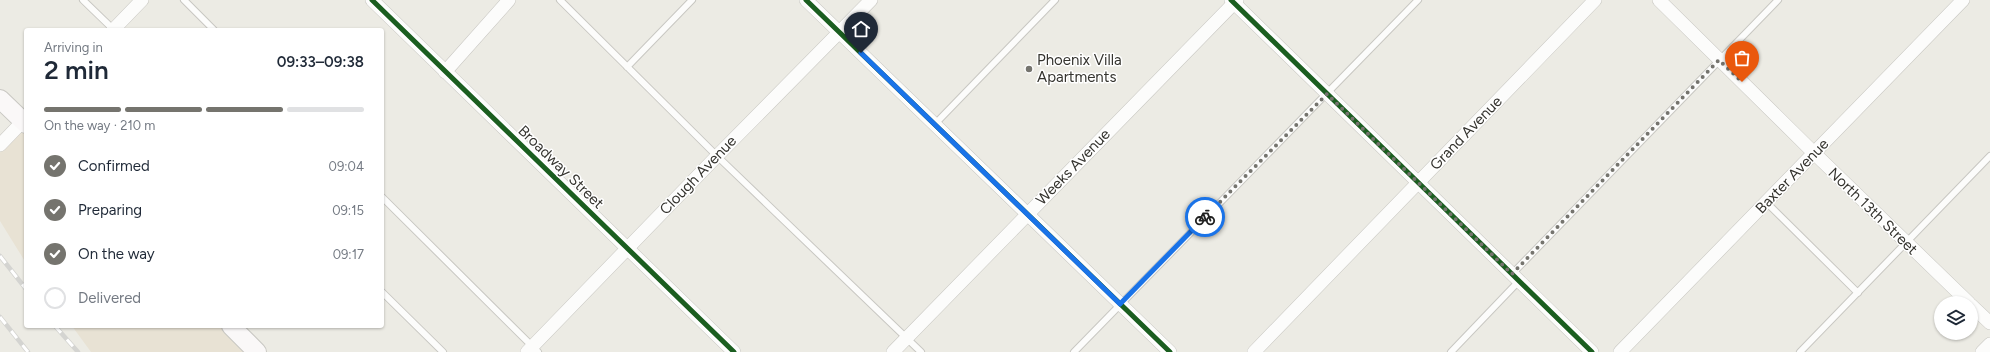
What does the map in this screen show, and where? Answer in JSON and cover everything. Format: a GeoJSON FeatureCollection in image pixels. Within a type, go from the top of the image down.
{"type":"FeatureCollection","features":[{"type":"Feature","properties":{"kind":"street"},"geometry":{"type":"LineString","coordinates":[[115,28],[142,0]]}},
{"type":"Feature","properties":{"kind":"street","name":"Broadway Street"},"geometry":{"type":"LineString","coordinates":[[372,0],[734,352]]}},
{"type":"Feature","properties":{"kind":"street"},"geometry":{"type":"LineString","coordinates":[[445,72],[509,0]]}},
{"type":"Feature","properties":{"kind":"street"},"geometry":{"type":"LineString","coordinates":[[806,0],[1028,213],[1170,352]]}},
{"type":"Feature","properties":{"kind":"street","name":"Clough Avenue"},"geometry":{"type":"LineString","coordinates":[[533,350],[627,248],[871,0]]}},
{"type":"Feature","properties":{"kind":"street","name":"Grand Avenue"},"geometry":{"type":"LineString","coordinates":[[1254,352],[1595,0]]}},
{"type":"Feature","properties":{"kind":"street","name":"North 13th Street"},"geometry":{"type":"LineString","coordinates":[[1659,0],[1962,296]]}},
{"type":"Feature","properties":{"kind":"street","name":"Baxter Avenue"},"geometry":{"type":"LineString","coordinates":[[1620,352],[1963,0]]}},
{"type":"Feature","properties":{"kind":"street"},"geometry":{"type":"LineString","coordinates":[[1234,1],[1327,94],[1592,352]]}},
{"type":"Feature","properties":{"kind":"street","name":"Weeks Avenue"},"geometry":{"type":"LineString","coordinates":[[893,352],[1234,1]]}},
{"type":"Feature","properties":{"kind":"street"},"geometry":{"type":"LineString","coordinates":[[0,99],[24,120]]}},
{"type":"Feature","properties":{"kind":"street"},"geometry":{"type":"LineString","coordinates":[[0,145],[24,122]]}},
{"type":"Feature","properties":{"kind":"street","name":"North 13th Street"},"geometry":{"type":"LineString","coordinates":[[1978,312],[1990,323]]}},
{"type":"Feature","properties":{"kind":"street"},"geometry":{"type":"LineString","coordinates":[[233,328],[257,352]]}},
{"type":"Feature","properties":{"kind":"street"},"geometry":{"type":"LineString","coordinates":[[1982,352],[1990,344]]}},
{"type":"Feature","properties":{"kind":"lane"},"geometry":{"type":"LineString","coordinates":[[83,0],[111,28]]}},
{"type":"Feature","properties":{"kind":"lane"},"geometry":{"type":"LineString","coordinates":[[184,0],[212,28]]}},
{"type":"Feature","properties":{"kind":"lane"},"geometry":{"type":"LineString","coordinates":[[560,0],[717,156],[922,352]]}},
{"type":"Feature","properties":{"kind":"lane"},"geometry":{"type":"LineString","coordinates":[[627,67],[692,0]]}},
{"type":"Feature","properties":{"kind":"lane"},"geometry":{"type":"LineString","coordinates":[[935,124],[1055,0]]}},
{"type":"Feature","properties":{"kind":"lane"},"geometry":{"type":"LineString","coordinates":[[1074,352],[1418,0]]}},
{"type":"Feature","properties":{"kind":"lane"},"geometry":{"type":"LineString","coordinates":[[1451,352],[1516,277],[1719,60],[1778,0]]}},
{"type":"Feature","properties":{"kind":"lane"},"geometry":{"type":"LineString","coordinates":[[1800,352],[1990,156]]}},
{"type":"Feature","properties":{"kind":"lane"},"geometry":{"type":"LineString","coordinates":[[384,199],[533,350]]}},
{"type":"Feature","properties":{"kind":"lane"},"geometry":{"type":"LineString","coordinates":[[1766,202],[1858,293]]}},
{"type":"Feature","properties":{"kind":"lane"},"geometry":{"type":"LineString","coordinates":[[384,294],[443,352]]}},
{"type":"Feature","properties":{"kind":"shaded area"},"geometry":{"type":"Polygon","coordinates":[[[24,126],[24,260],[0,221],[0,148],[24,126]]]}},
{"type":"Feature","properties":{"kind":"shaded area"},"geometry":{"type":"Polygon","coordinates":[[[73,328],[233,328],[257,352],[91,352],[73,328]]]}},
{"type":"Feature","properties":{"kind":"railway"},"geometry":{"type":"LineString","coordinates":[[0,256],[24,286]]}},
{"type":"Feature","properties":{"kind":"railway"},"geometry":{"type":"LineString","coordinates":[[0,317],[28,352]]}},
{"type":"Feature","properties":{"kind":"railway"},"geometry":{"type":"LineString","coordinates":[[57,328],[78,352]]}},
{"type":"Feature","properties":{"kind":"cycle path"},"geometry":{"type":"LineString","coordinates":[[372,0],[734,352]]}},
{"type":"Feature","properties":{"kind":"cycle path"},"geometry":{"type":"LineString","coordinates":[[806,0],[1170,352]]}},
{"type":"Feature","properties":{"kind":"cycle path"},"geometry":{"type":"LineString","coordinates":[[1231,0],[1592,352]]}},
{"type":"Feature","properties":{"kind":"way so far"},"geometry":{"type":"LineString","coordinates":[[1205,217],[1327,94],[1512,274],[1719,60],[1742,82]]}},
{"type":"Feature","properties":{"kind":"place","name":"Phoenix Villa Apartments"},"geometry":{"type":"Point","coordinates":[1029,69]}},
{"type":"Feature","properties":{"kind":"route"},"geometry":{"type":"LineString","coordinates":[[861,53],[1028,213],[1120,304],[1205,217]]}}]}
